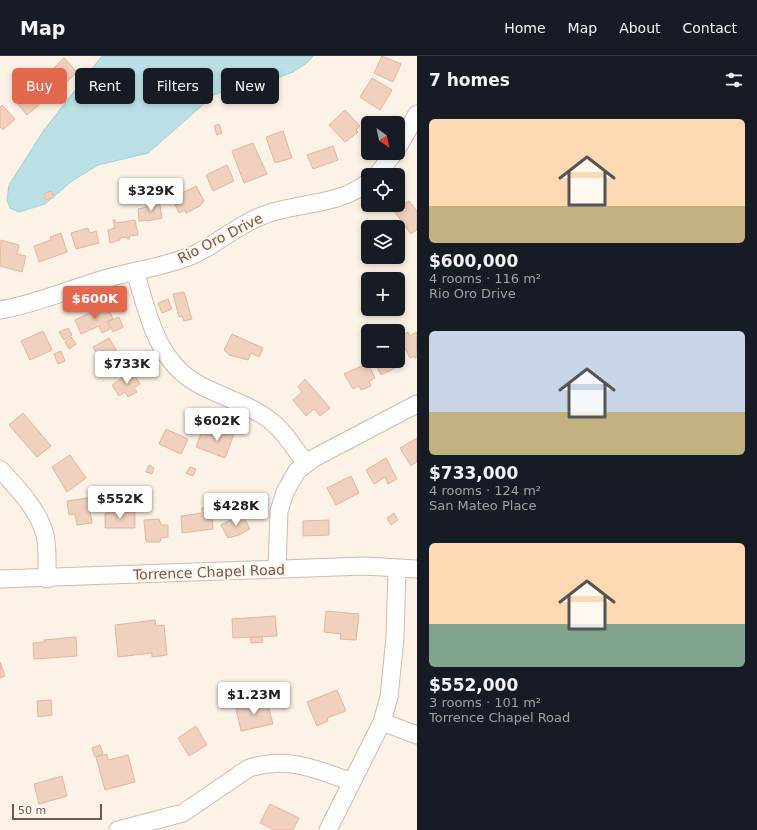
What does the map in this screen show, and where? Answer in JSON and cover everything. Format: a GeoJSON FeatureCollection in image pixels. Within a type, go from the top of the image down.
{"type":"FeatureCollection","features":[{"type":"Feature","properties":{"kind":"street"},"geometry":{"type":"LineString","coordinates":[[405,135],[417,114]]}},
{"type":"Feature","properties":{"kind":"street"},"geometry":{"type":"LineString","coordinates":[[382,168],[389,160]]}},
{"type":"Feature","properties":{"kind":"street","name":"Rio Oro Drive"},"geometry":{"type":"LineString","coordinates":[[0,310],[44,299],[108,278],[169,264],[194,254],[258,217],[289,208],[339,198],[361,187]]}},
{"type":"Feature","properties":{"kind":"street"},"geometry":{"type":"LineString","coordinates":[[135,272],[153,329],[172,363],[181,372],[197,382],[271,421],[282,432],[306,464]]}},
{"type":"Feature","properties":{"kind":"street"},"geometry":{"type":"LineString","coordinates":[[277,568],[279,511],[292,477],[306,464],[417,404]]}},
{"type":"Feature","properties":{"kind":"street"},"geometry":{"type":"LineString","coordinates":[[0,469],[25,500],[42,526],[46,546],[47,579]]}},
{"type":"Feature","properties":{"kind":"street","name":"Torrence Chapel Road"},"geometry":{"type":"LineString","coordinates":[[0,580],[277,568],[364,566],[417,569]]}},
{"type":"Feature","properties":{"kind":"street"},"geometry":{"type":"LineString","coordinates":[[328,830],[382,722],[389,696],[395,638],[397,568]]}},
{"type":"Feature","properties":{"kind":"street"},"geometry":{"type":"LineString","coordinates":[[382,722],[417,735]]}},
{"type":"Feature","properties":{"kind":"street"},"geometry":{"type":"LineString","coordinates":[[118,830],[144,827],[183,812],[249,768],[261,764],[275,762],[298,763],[352,782]]}},
{"type":"Feature","properties":{"kind":"water"},"geometry":{"type":"Polygon","coordinates":[[[102,56],[313,56],[308,62],[293,72],[279,77],[279,68],[221,68],[221,92],[213,96],[213,68],[143,68],[143,104],[204,104],[148,153],[98,165],[72,181],[45,204],[19,212],[10,208],[7,200],[9,185],[44,130],[64,104],[67,104],[67,101],[75,90],[75,104],[135,104],[135,68],[93,68],[102,56]]]}},
{"type":"Feature","properties":{"kind":"building"},"geometry":{"type":"Polygon","coordinates":[[[382,56],[401,64],[393,82],[374,73],[382,56]]]}},
{"type":"Feature","properties":{"kind":"building"},"geometry":{"type":"Polygon","coordinates":[[[64,58],[75,70],[75,74],[67,82],[67,68],[54,68],[64,58]]]}},
{"type":"Feature","properties":{"kind":"building"},"geometry":{"type":"Polygon","coordinates":[[[372,78],[392,90],[380,110],[360,97],[372,78]]]}},
{"type":"Feature","properties":{"kind":"building"},"geometry":{"type":"Polygon","coordinates":[[[18,104],[40,104],[27,115],[18,104]]]}},
{"type":"Feature","properties":{"kind":"building"},"geometry":{"type":"Polygon","coordinates":[[[2,105],[15,119],[3,130],[0,127],[0,107],[2,105]]]}},
{"type":"Feature","properties":{"kind":"building"},"geometry":{"type":"Polygon","coordinates":[[[345,110],[360,126],[356,130],[358,132],[345,142],[329,125],[345,110]]]}},
{"type":"Feature","properties":{"kind":"building"},"geometry":{"type":"Polygon","coordinates":[[[219,124],[222,133],[217,135],[214,126],[219,124]]]}},
{"type":"Feature","properties":{"kind":"building"},"geometry":{"type":"Polygon","coordinates":[[[283,131],[292,158],[275,163],[266,137],[283,131]]]}},
{"type":"Feature","properties":{"kind":"building"},"geometry":{"type":"Polygon","coordinates":[[[253,143],[267,174],[244,183],[232,151],[253,143]]]}},
{"type":"Feature","properties":{"kind":"building"},"geometry":{"type":"Polygon","coordinates":[[[333,146],[338,160],[313,169],[307,155],[333,146]]]}},
{"type":"Feature","properties":{"kind":"building"},"geometry":{"type":"Polygon","coordinates":[[[227,165],[234,181],[213,191],[206,175],[227,165]]]}},
{"type":"Feature","properties":{"kind":"building"},"geometry":{"type":"Polygon","coordinates":[[[196,186],[204,201],[200,206],[186,213],[185,210],[179,213],[172,198],[196,186]]]}},
{"type":"Feature","properties":{"kind":"building"},"geometry":{"type":"Polygon","coordinates":[[[51,191],[54,197],[46,200],[44,194],[51,191]]]}},
{"type":"Feature","properties":{"kind":"building"},"geometry":{"type":"Polygon","coordinates":[[[159,199],[162,218],[139,221],[138,209],[151,206],[151,201],[159,199]]]}},
{"type":"Feature","properties":{"kind":"building"},"geometry":{"type":"Polygon","coordinates":[[[409,201],[417,211],[417,230],[411,234],[405,226],[405,220],[401,220],[395,212],[405,212],[405,204],[409,201]]]}},
{"type":"Feature","properties":{"kind":"building"},"geometry":{"type":"Polygon","coordinates":[[[113,220],[115,220],[116,223],[135,220],[138,235],[129,236],[130,239],[127,239],[126,237],[120,238],[120,240],[110,243],[108,230],[115,228],[113,220]]]}},
{"type":"Feature","properties":{"kind":"building"},"geometry":{"type":"Polygon","coordinates":[[[88,228],[90,233],[96,231],[99,243],[76,249],[71,233],[88,228]]]}},
{"type":"Feature","properties":{"kind":"building"},"geometry":{"type":"Polygon","coordinates":[[[61,233],[67,252],[39,262],[34,246],[51,240],[50,237],[61,233]]]}},
{"type":"Feature","properties":{"kind":"building"},"geometry":{"type":"Polygon","coordinates":[[[1,240],[19,245],[17,254],[26,256],[22,272],[0,266],[1,240]]]}},
{"type":"Feature","properties":{"kind":"building"},"geometry":{"type":"Polygon","coordinates":[[[184,292],[192,319],[184,321],[182,316],[179,317],[173,294],[184,292]]]}},
{"type":"Feature","properties":{"kind":"building"},"geometry":{"type":"Polygon","coordinates":[[[168,299],[172,309],[162,313],[158,303],[168,299]]]}},
{"type":"Feature","properties":{"kind":"building"},"geometry":{"type":"Polygon","coordinates":[[[107,305],[113,319],[107,322],[110,329],[102,333],[99,326],[81,334],[75,320],[107,305]]]}},
{"type":"Feature","properties":{"kind":"building"},"geometry":{"type":"Polygon","coordinates":[[[119,317],[123,327],[113,332],[108,321],[119,317]]]}},
{"type":"Feature","properties":{"kind":"building"},"geometry":{"type":"Polygon","coordinates":[[[68,328],[72,335],[64,340],[59,332],[68,328]]]}},
{"type":"Feature","properties":{"kind":"building"},"geometry":{"type":"Polygon","coordinates":[[[43,331],[52,350],[30,360],[21,341],[43,331]]]}},
{"type":"Feature","properties":{"kind":"building"},"geometry":{"type":"Polygon","coordinates":[[[408,332],[410,336],[417,332],[416,359],[414,356],[410,358],[405,348],[405,334],[408,332]]]}},
{"type":"Feature","properties":{"kind":"building"},"geometry":{"type":"Polygon","coordinates":[[[232,334],[263,348],[259,357],[251,353],[248,360],[229,355],[224,350],[232,334]]]}},
{"type":"Feature","properties":{"kind":"building"},"geometry":{"type":"Polygon","coordinates":[[[71,337],[76,344],[69,349],[65,342],[71,337]]]}},
{"type":"Feature","properties":{"kind":"building"},"geometry":{"type":"Polygon","coordinates":[[[109,338],[122,360],[110,367],[107,362],[103,364],[93,347],[109,338]]]}},
{"type":"Feature","properties":{"kind":"building"},"geometry":{"type":"Polygon","coordinates":[[[61,351],[65,361],[58,364],[54,354],[61,351]]]}},
{"type":"Feature","properties":{"kind":"building"},"geometry":{"type":"Polygon","coordinates":[[[106,362],[110,370],[100,376],[95,368],[106,362]]]}},
{"type":"Feature","properties":{"kind":"building"},"geometry":{"type":"Polygon","coordinates":[[[361,366],[361,368],[370,368],[375,378],[369,381],[371,386],[361,390],[359,386],[353,389],[344,374],[361,366]]]}},
{"type":"Feature","properties":{"kind":"building"},"geometry":{"type":"Polygon","coordinates":[[[378,368],[395,368],[381,375],[378,368]]]}},
{"type":"Feature","properties":{"kind":"building"},"geometry":{"type":"Polygon","coordinates":[[[132,371],[140,384],[134,388],[137,392],[128,397],[125,392],[119,396],[112,385],[132,371]]]}},
{"type":"Feature","properties":{"kind":"building"},"geometry":{"type":"Polygon","coordinates":[[[305,379],[330,408],[320,416],[314,409],[306,416],[293,400],[302,392],[298,387],[305,379]]]}},
{"type":"Feature","properties":{"kind":"building"},"geometry":{"type":"Polygon","coordinates":[[[23,413],[51,446],[37,457],[9,425],[23,413]]]}},
{"type":"Feature","properties":{"kind":"building"},"geometry":{"type":"Polygon","coordinates":[[[223,426],[235,431],[225,458],[196,447],[201,433],[210,436],[212,432],[220,435],[223,426]]]}},
{"type":"Feature","properties":{"kind":"building"},"geometry":{"type":"Polygon","coordinates":[[[166,429],[188,439],[181,454],[159,444],[166,429]]]}},
{"type":"Feature","properties":{"kind":"building"},"geometry":{"type":"Polygon","coordinates":[[[417,438],[417,462],[411,466],[400,448],[417,438]]]}},
{"type":"Feature","properties":{"kind":"building"},"geometry":{"type":"Polygon","coordinates":[[[70,455],[86,478],[67,492],[52,467],[70,455]]]}},
{"type":"Feature","properties":{"kind":"building"},"geometry":{"type":"Polygon","coordinates":[[[386,458],[397,479],[388,484],[385,477],[374,484],[366,470],[386,458]]]}},
{"type":"Feature","properties":{"kind":"building"},"geometry":{"type":"Polygon","coordinates":[[[149,465],[154,468],[152,474],[146,472],[149,465]]]}},
{"type":"Feature","properties":{"kind":"building"},"geometry":{"type":"Polygon","coordinates":[[[190,467],[196,469],[193,476],[186,473],[190,467]]]}},
{"type":"Feature","properties":{"kind":"building"},"geometry":{"type":"Polygon","coordinates":[[[351,476],[359,493],[336,505],[327,488],[351,476]]]}},
{"type":"Feature","properties":{"kind":"building"},"geometry":{"type":"Polygon","coordinates":[[[88,498],[92,523],[77,525],[75,514],[69,515],[67,501],[88,498]]]}},
{"type":"Feature","properties":{"kind":"building"},"geometry":{"type":"Polygon","coordinates":[[[211,507],[213,529],[182,533],[181,516],[202,513],[202,508],[211,507]]]}},
{"type":"Feature","properties":{"kind":"building"},"geometry":{"type":"Polygon","coordinates":[[[135,512],[135,528],[105,528],[105,513],[135,512]]]}},
{"type":"Feature","properties":{"kind":"building"},"geometry":{"type":"Polygon","coordinates":[[[394,513],[398,520],[391,525],[387,518],[394,513]]]}},
{"type":"Feature","properties":{"kind":"building"},"geometry":{"type":"Polygon","coordinates":[[[242,514],[250,529],[239,535],[228,538],[221,525],[242,514]]]}},
{"type":"Feature","properties":{"kind":"building"},"geometry":{"type":"Polygon","coordinates":[[[159,519],[161,525],[168,525],[168,537],[161,538],[160,542],[146,542],[144,520],[159,519]]]}},
{"type":"Feature","properties":{"kind":"building"},"geometry":{"type":"Polygon","coordinates":[[[329,520],[329,535],[303,536],[303,521],[329,520]]]}},
{"type":"Feature","properties":{"kind":"building"},"geometry":{"type":"Polygon","coordinates":[[[326,611],[359,614],[356,640],[340,639],[341,634],[324,632],[326,611]]]}},
{"type":"Feature","properties":{"kind":"building"},"geometry":{"type":"Polygon","coordinates":[[[275,616],[277,636],[233,638],[232,619],[275,616]]]}},
{"type":"Feature","properties":{"kind":"building"},"geometry":{"type":"Polygon","coordinates":[[[155,620],[156,626],[164,625],[167,655],[152,657],[152,653],[118,657],[115,625],[155,620]]]}},
{"type":"Feature","properties":{"kind":"building"},"geometry":{"type":"Polygon","coordinates":[[[76,637],[77,656],[34,659],[33,643],[45,642],[44,640],[76,637]]]}},
{"type":"Feature","properties":{"kind":"building"},"geometry":{"type":"Polygon","coordinates":[[[251,637],[262,637],[263,642],[251,643],[251,637]]]}},
{"type":"Feature","properties":{"kind":"building"},"geometry":{"type":"Polygon","coordinates":[[[0,662],[5,676],[0,678],[0,662]]]}},
{"type":"Feature","properties":{"kind":"building"},"geometry":{"type":"Polygon","coordinates":[[[337,690],[346,711],[327,718],[328,721],[317,726],[307,702],[337,690]]]}},
{"type":"Feature","properties":{"kind":"building"},"geometry":{"type":"Polygon","coordinates":[[[51,700],[52,715],[38,717],[37,701],[51,700]]]}},
{"type":"Feature","properties":{"kind":"building"},"geometry":{"type":"Polygon","coordinates":[[[267,701],[273,724],[241,731],[236,708],[267,701]]]}},
{"type":"Feature","properties":{"kind":"building"},"geometry":{"type":"Polygon","coordinates":[[[196,726],[207,745],[189,756],[178,738],[196,726]]]}},
{"type":"Feature","properties":{"kind":"building"},"geometry":{"type":"Polygon","coordinates":[[[100,745],[103,754],[95,757],[92,748],[100,745]]]}},
{"type":"Feature","properties":{"kind":"building"},"geometry":{"type":"Polygon","coordinates":[[[107,754],[108,760],[128,755],[135,782],[105,790],[96,757],[107,754]]]}},
{"type":"Feature","properties":{"kind":"building"},"geometry":{"type":"Polygon","coordinates":[[[62,776],[67,796],[39,804],[34,784],[62,776]]]}},
{"type":"Feature","properties":{"kind":"building"},"geometry":{"type":"Polygon","coordinates":[[[270,804],[299,818],[293,830],[274,830],[260,823],[270,804]]]}}]}
